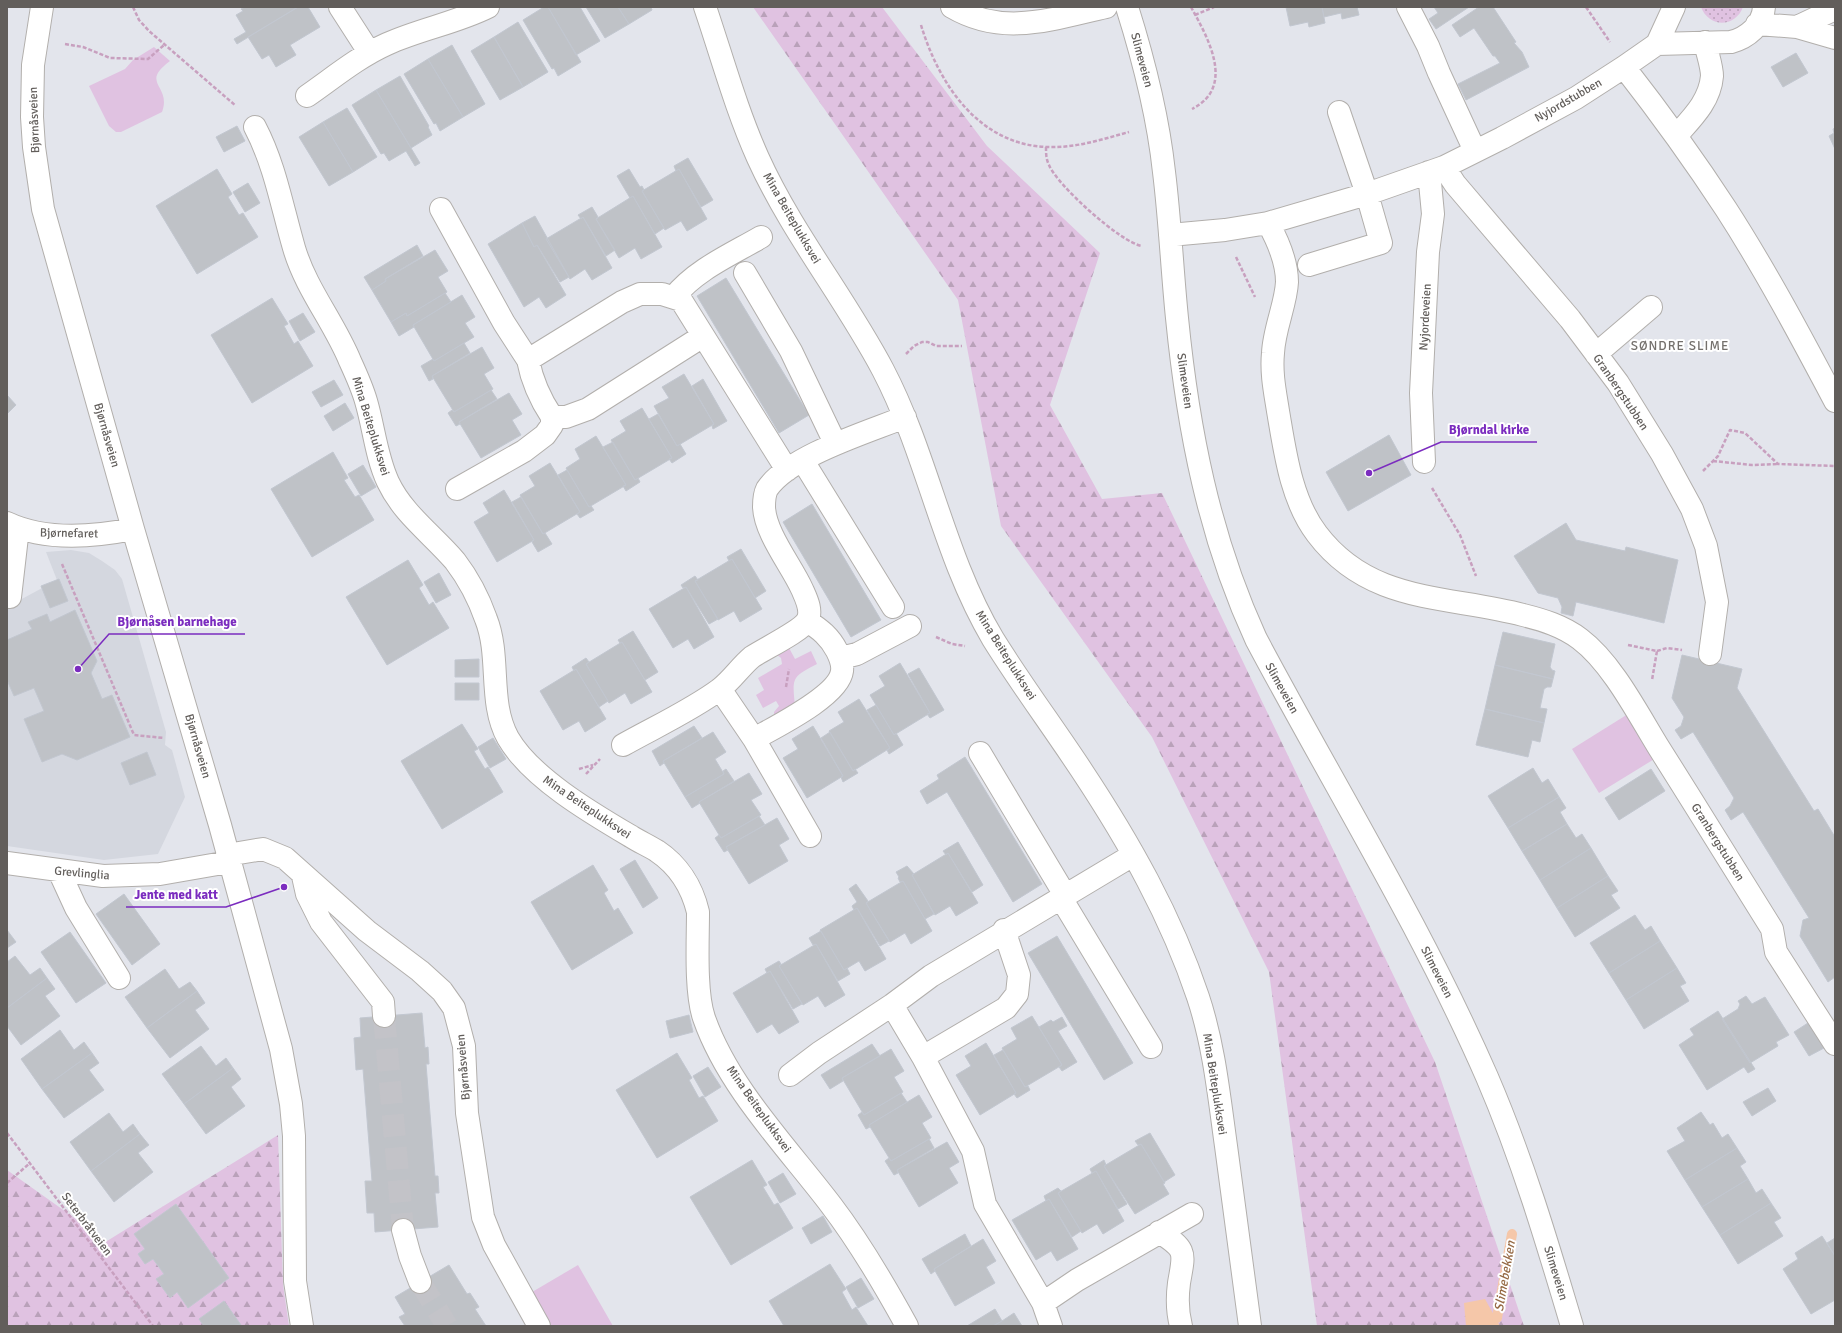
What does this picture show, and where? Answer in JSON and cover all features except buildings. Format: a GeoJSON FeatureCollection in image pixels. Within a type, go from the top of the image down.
{"type":"FeatureCollection","features":[{"type":"Feature","properties":{"kind":"street","name":"Bjørnåsveien"},"geometry":{"type":"LineString","coordinates":[[42,7],[33,65],[32,89],[34,147],[38,183],[50,240],[194,734],[275,1023],[286,1073],[294,1136],[295,1281],[302,1326]]}},
{"type":"Feature","properties":{"kind":"street"},"geometry":{"type":"LineString","coordinates":[[340,7],[369,52]]}},
{"type":"Feature","properties":{"kind":"street"},"geometry":{"type":"LineString","coordinates":[[307,96],[369,52],[422,30],[439,27],[488,7]]}},
{"type":"Feature","properties":{"kind":"street","name":"Mina Beiteplukksvei"},"geometry":{"type":"LineString","coordinates":[[705,7],[734,94],[758,158],[789,216],[883,370],[905,417],[954,558],[977,610],[994,641],[1085,776],[1133,855],[1150,884],[1178,947],[1198,998],[1215,1067],[1250,1326]]}},
{"type":"Feature","properties":{"kind":"street"},"geometry":{"type":"LineString","coordinates":[[952,7],[976,19],[1010,25],[1047,21],[1106,7]]}},
{"type":"Feature","properties":{"kind":"street","name":"Slimeveien"},"geometry":{"type":"LineString","coordinates":[[1127,7],[1147,74],[1158,134],[1171,241],[1182,363],[1196,451],[1213,525],[1236,595],[1272,670],[1434,965],[1477,1054],[1511,1133],[1572,1326]]}},
{"type":"Feature","properties":{"kind":"street"},"geometry":{"type":"LineString","coordinates":[[1171,241],[1268,223],[1367,194],[1436,170],[1475,151],[1428,46],[1408,7]]}},
{"type":"Feature","properties":{"kind":"street"},"geometry":{"type":"LineString","coordinates":[[1674,7],[1657,44],[1731,42],[1742,39],[1761,16],[1835,38]]}},
{"type":"Feature","properties":{"kind":"street"},"geometry":{"type":"LineString","coordinates":[[1797,27],[1835,9]]}},
{"type":"Feature","properties":{"kind":"street"},"geometry":{"type":"LineString","coordinates":[[1676,136],[1699,110],[1709,91],[1712,75],[1705,42]]}},
{"type":"Feature","properties":{"kind":"street","name":"Nyjordstubben"},"geometry":{"type":"LineString","coordinates":[[1475,151],[1576,98],[1657,44]]}},
{"type":"Feature","properties":{"kind":"street"},"geometry":{"type":"LineString","coordinates":[[1624,66],[1676,136],[1727,210],[1758,261],[1835,402]]}},
{"type":"Feature","properties":{"kind":"street"},"geometry":{"type":"LineString","coordinates":[[1309,264],[1381,243],[1367,194],[1338,112]]}},
{"type":"Feature","properties":{"kind":"street","name":"Mina Beiteplukksvei"},"geometry":{"type":"LineString","coordinates":[[254,127],[273,167],[294,248],[305,277],[349,358],[358,380],[366,402],[377,449],[396,497],[459,568],[487,620],[494,657],[500,721],[509,740],[522,758],[544,780],[633,838],[657,851],[679,871],[695,898],[698,912],[700,1002],[710,1032],[730,1069],[754,1106],[832,1206],[864,1252],[907,1326]]}},
{"type":"Feature","properties":{"kind":"street","name":"Granbergstubben"},"geometry":{"type":"LineString","coordinates":[[1436,170],[1455,184],[1570,319],[1618,383],[1639,415],[1682,490],[1700,526],[1717,602],[1710,654]]}},
{"type":"Feature","properties":{"kind":"street","name":"Nyjordeveien"},"geometry":{"type":"LineString","coordinates":[[1424,462],[1421,393],[1428,252],[1433,214],[1436,170]]}},
{"type":"Feature","properties":{"kind":"street"},"geometry":{"type":"LineString","coordinates":[[441,209],[504,323],[528,360],[531,376],[541,400],[552,417],[552,425],[545,435],[524,451],[457,489]]}},
{"type":"Feature","properties":{"kind":"street","name":"Granbergstubben"},"geometry":{"type":"LineString","coordinates":[[1268,223],[1284,257],[1286,269],[1287,284],[1277,324],[1272,363],[1286,456],[1301,505],[1317,534],[1336,555],[1356,571],[1381,585],[1421,596],[1488,607],[1551,622],[1579,638],[1589,646],[1613,676],[1637,712],[1772,929],[1776,952],[1835,1044]]}},
{"type":"Feature","properties":{"kind":"street"},"geometry":{"type":"LineString","coordinates":[[674,297],[694,277],[761,237]]}},
{"type":"Feature","properties":{"kind":"street"},"geometry":{"type":"LineString","coordinates":[[745,273],[791,351],[836,443]]}},
{"type":"Feature","properties":{"kind":"street"},"geometry":{"type":"LineString","coordinates":[[528,360],[628,299],[640,294],[662,294],[681,300],[703,336],[795,465],[893,607]]}},
{"type":"Feature","properties":{"kind":"street"},"geometry":{"type":"LineString","coordinates":[[1596,354],[1651,307]]}},
{"type":"Feature","properties":{"kind":"street"},"geometry":{"type":"LineString","coordinates":[[552,417],[566,417],[588,409],[703,336]]}},
{"type":"Feature","properties":{"kind":"street"},"geometry":{"type":"LineString","coordinates":[[623,745],[720,689],[738,669],[752,657],[799,628],[807,621],[809,611],[806,598],[770,530],[764,508],[766,491],[776,478],[795,465],[836,443],[905,417]]}},
{"type":"Feature","properties":{"kind":"street","name":"Bjørnefaret"},"geometry":{"type":"LineString","coordinates":[[13,525],[38,533],[60,534],[97,534],[133,529]]}},
{"type":"Feature","properties":{"kind":"street"},"geometry":{"type":"LineString","coordinates":[[10,597],[13,525]]}},
{"type":"Feature","properties":{"kind":"street"},"geometry":{"type":"LineString","coordinates":[[754,739],[789,719],[830,692],[838,682],[842,672],[841,658],[833,643],[822,630],[807,621]]}},
{"type":"Feature","properties":{"kind":"street"},"geometry":{"type":"LineString","coordinates":[[841,658],[857,654],[910,626]]}},
{"type":"Feature","properties":{"kind":"street"},"geometry":{"type":"LineString","coordinates":[[720,689],[754,739],[810,836]]}},
{"type":"Feature","properties":{"kind":"street"},"geometry":{"type":"LineString","coordinates":[[980,753],[1151,1047]]}},
{"type":"Feature","properties":{"kind":"street","name":"Bjørnåsveien"},"geometry":{"type":"LineString","coordinates":[[228,859],[263,849],[285,858],[302,875],[367,931],[420,971],[442,991],[454,1008],[464,1046],[467,1112],[483,1217],[494,1245],[539,1326]]}},
{"type":"Feature","properties":{"kind":"street"},"geometry":{"type":"LineString","coordinates":[[790,1075],[819,1053],[892,1005],[931,976],[1004,930],[1133,855]]}},
{"type":"Feature","properties":{"kind":"street","name":"Grevlinglia"},"geometry":{"type":"LineString","coordinates":[[7,863],[59,872],[103,876],[134,876],[191,870],[228,859]]}},
{"type":"Feature","properties":{"kind":"street"},"geometry":{"type":"LineString","coordinates":[[59,872],[76,908],[119,978]]}},
{"type":"Feature","properties":{"kind":"street"},"geometry":{"type":"LineString","coordinates":[[302,875],[308,894],[321,922],[383,1002],[384,1016]]}},
{"type":"Feature","properties":{"kind":"street"},"geometry":{"type":"LineString","coordinates":[[923,1057],[1006,1008],[1017,994],[1019,975],[1004,930]]}},
{"type":"Feature","properties":{"kind":"street"},"geometry":{"type":"LineString","coordinates":[[892,1005],[923,1057],[973,1151],[985,1204],[1043,1303],[1052,1326]]}},
{"type":"Feature","properties":{"kind":"street"},"geometry":{"type":"LineString","coordinates":[[1043,1303],[1077,1280],[1192,1214]]}},
{"type":"Feature","properties":{"kind":"street"},"geometry":{"type":"LineString","coordinates":[[403,1230],[411,1261],[420,1282]]}},
{"type":"Feature","properties":{"kind":"street"},"geometry":{"type":"LineString","coordinates":[[1159,1232],[1177,1246],[1184,1260],[1177,1311],[1181,1326]]}},
{"type":"Feature","properties":{"kind":"path"},"geometry":{"type":"LineString","coordinates":[[133,7],[140,20],[164,45],[235,105],[254,127]]}},
{"type":"Feature","properties":{"kind":"path"},"geometry":{"type":"LineString","coordinates":[[1191,7],[1214,57],[1217,74],[1216,81],[1206,98],[1199,106],[1192,110]]}},
{"type":"Feature","properties":{"kind":"path"},"geometry":{"type":"LineString","coordinates":[[1195,15],[1214,7]]}},
{"type":"Feature","properties":{"kind":"path"},"geometry":{"type":"LineString","coordinates":[[1586,7],[1611,44]]}},
{"type":"Feature","properties":{"kind":"path"},"geometry":{"type":"LineString","coordinates":[[921,25],[938,68],[950,89],[972,116],[982,125],[1021,142],[1046,147],[1088,143],[1130,131]]}},
{"type":"Feature","properties":{"kind":"path"},"geometry":{"type":"LineString","coordinates":[[58,44],[83,47],[110,58],[148,59],[164,45]]}},
{"type":"Feature","properties":{"kind":"path"},"geometry":{"type":"LineString","coordinates":[[1046,147],[1049,166],[1056,177],[1080,202],[1104,223],[1120,235],[1139,246],[1171,241]]}},
{"type":"Feature","properties":{"kind":"path"},"geometry":{"type":"LineString","coordinates":[[1225,230],[1257,301],[1277,324]]}},
{"type":"Feature","properties":{"kind":"path"},"geometry":{"type":"LineString","coordinates":[[883,370],[908,353],[914,346],[922,342],[928,342],[936,346],[962,346]]}},
{"type":"Feature","properties":{"kind":"path"},"geometry":{"type":"LineString","coordinates":[[1682,490],[1718,456],[1730,430],[1745,434],[1778,464]]}},
{"type":"Feature","properties":{"kind":"path"},"geometry":{"type":"LineString","coordinates":[[1713,461],[1752,465],[1778,464],[1835,466]]}},
{"type":"Feature","properties":{"kind":"path"},"geometry":{"type":"LineString","coordinates":[[1424,462],[1433,491],[1460,535],[1488,607]]}},
{"type":"Feature","properties":{"kind":"path"},"geometry":{"type":"LineString","coordinates":[[60,534],[57,551],[134,735],[165,739]]}},
{"type":"Feature","properties":{"kind":"path"},"geometry":{"type":"LineString","coordinates":[[910,626],[952,644],[970,647],[994,641]]}},
{"type":"Feature","properties":{"kind":"path"},"geometry":{"type":"LineString","coordinates":[[778,641],[790,665],[785,681],[789,719]]}},
{"type":"Feature","properties":{"kind":"path"},"geometry":{"type":"LineString","coordinates":[[1657,651],[1667,648],[1678,650]]}},
{"type":"Feature","properties":{"kind":"path"},"geometry":{"type":"LineString","coordinates":[[571,798],[580,782],[594,764],[623,745]]}},
{"type":"Feature","properties":{"kind":"path","name":"Seterbråtveien"},"geometry":{"type":"LineString","coordinates":[[7,1133],[153,1326]]}},
{"type":"Feature","properties":{"kind":"path"},"geometry":{"type":"LineString","coordinates":[[7,1183],[30,1163]]}},
{"type":"Feature","properties":{"kind":"shaded area"},"geometry":{"type":"Polygon","coordinates":[[[71,550],[89,553],[115,570],[122,579],[166,732],[165,745],[172,750],[185,797],[158,854],[104,860],[7,846],[7,607],[57,580],[46,552],[71,550]]]}},
{"type":"Feature","properties":{"kind":"shaded area"},"geometry":{"type":"Polygon","coordinates":[[[1485,1299],[1500,1326],[1466,1326],[1464,1303],[1485,1299]]]}},
{"type":"Feature","properties":{"kind":"green space"},"geometry":{"type":"Polygon","coordinates":[[[753,7],[882,7],[987,146],[1100,253],[1050,405],[1102,499],[1162,493],[1435,1062],[1524,1326],[1317,1326],[1269,972],[1152,737],[1001,526],[958,300],[753,7]]]}},
{"type":"Feature","properties":{"kind":"green space"},"geometry":{"type":"Polygon","coordinates":[[[1701,7],[1743,7],[1734,19],[1722,23],[1710,19],[1701,7]]]}},
{"type":"Feature","properties":{"kind":"green space"},"geometry":{"type":"Polygon","coordinates":[[[154,47],[170,61],[161,69],[156,80],[163,96],[164,103],[162,112],[121,132],[116,132],[109,126],[89,86],[125,69],[133,60],[154,47]]]}},
{"type":"Feature","properties":{"kind":"green space"},"geometry":{"type":"Polygon","coordinates":[[[788,646],[795,659],[811,651],[817,664],[798,675],[794,683],[795,706],[774,718],[774,712],[779,706],[776,701],[763,708],[756,695],[764,690],[758,678],[782,664],[781,658],[776,654],[788,646]]]}},
{"type":"Feature","properties":{"kind":"green space"},"geometry":{"type":"Polygon","coordinates":[[[1628,714],[1656,758],[1599,793],[1572,749],[1628,714]]]}},
{"type":"Feature","properties":{"kind":"green space"},"geometry":{"type":"Polygon","coordinates":[[[278,1135],[283,1285],[289,1326],[7,1326],[7,1170],[107,1241],[278,1135]]]}},
{"type":"Feature","properties":{"kind":"green space"},"geometry":{"type":"Polygon","coordinates":[[[578,1265],[613,1326],[546,1326],[527,1295],[578,1265]]]}},
{"type":"Feature","properties":{"kind":"waterway","name":"Slimebekken"},"geometry":{"type":"LineString","coordinates":[[1497,1318],[1512,1234]]}},
{"type":"Feature","properties":{"kind":"tunnel"},"geometry":{"type":"LineString","coordinates":[[384,1016],[403,1230]]}},
{"type":"Feature","properties":{"kind":"tunnel"},"geometry":{"type":"LineString","coordinates":[[420,1282],[447,1326]]}},
{"type":"Feature","properties":{"kind":"place","name":"Bjørndal kirke"},"geometry":{"type":"Point","coordinates":[1369,473]}},
{"type":"Feature","properties":{"kind":"place","name":"Bjørnåsen barnehage"},"geometry":{"type":"Point","coordinates":[78,669]}},
{"type":"Feature","properties":{"kind":"place","name":"Jente med katt"},"geometry":{"type":"Point","coordinates":[284,887]}},
{"type":"Feature","properties":{"kind":"district","name":"SØNDRE SLIME"},"geometry":{"type":"Point","coordinates":[1680,345]}}]}
